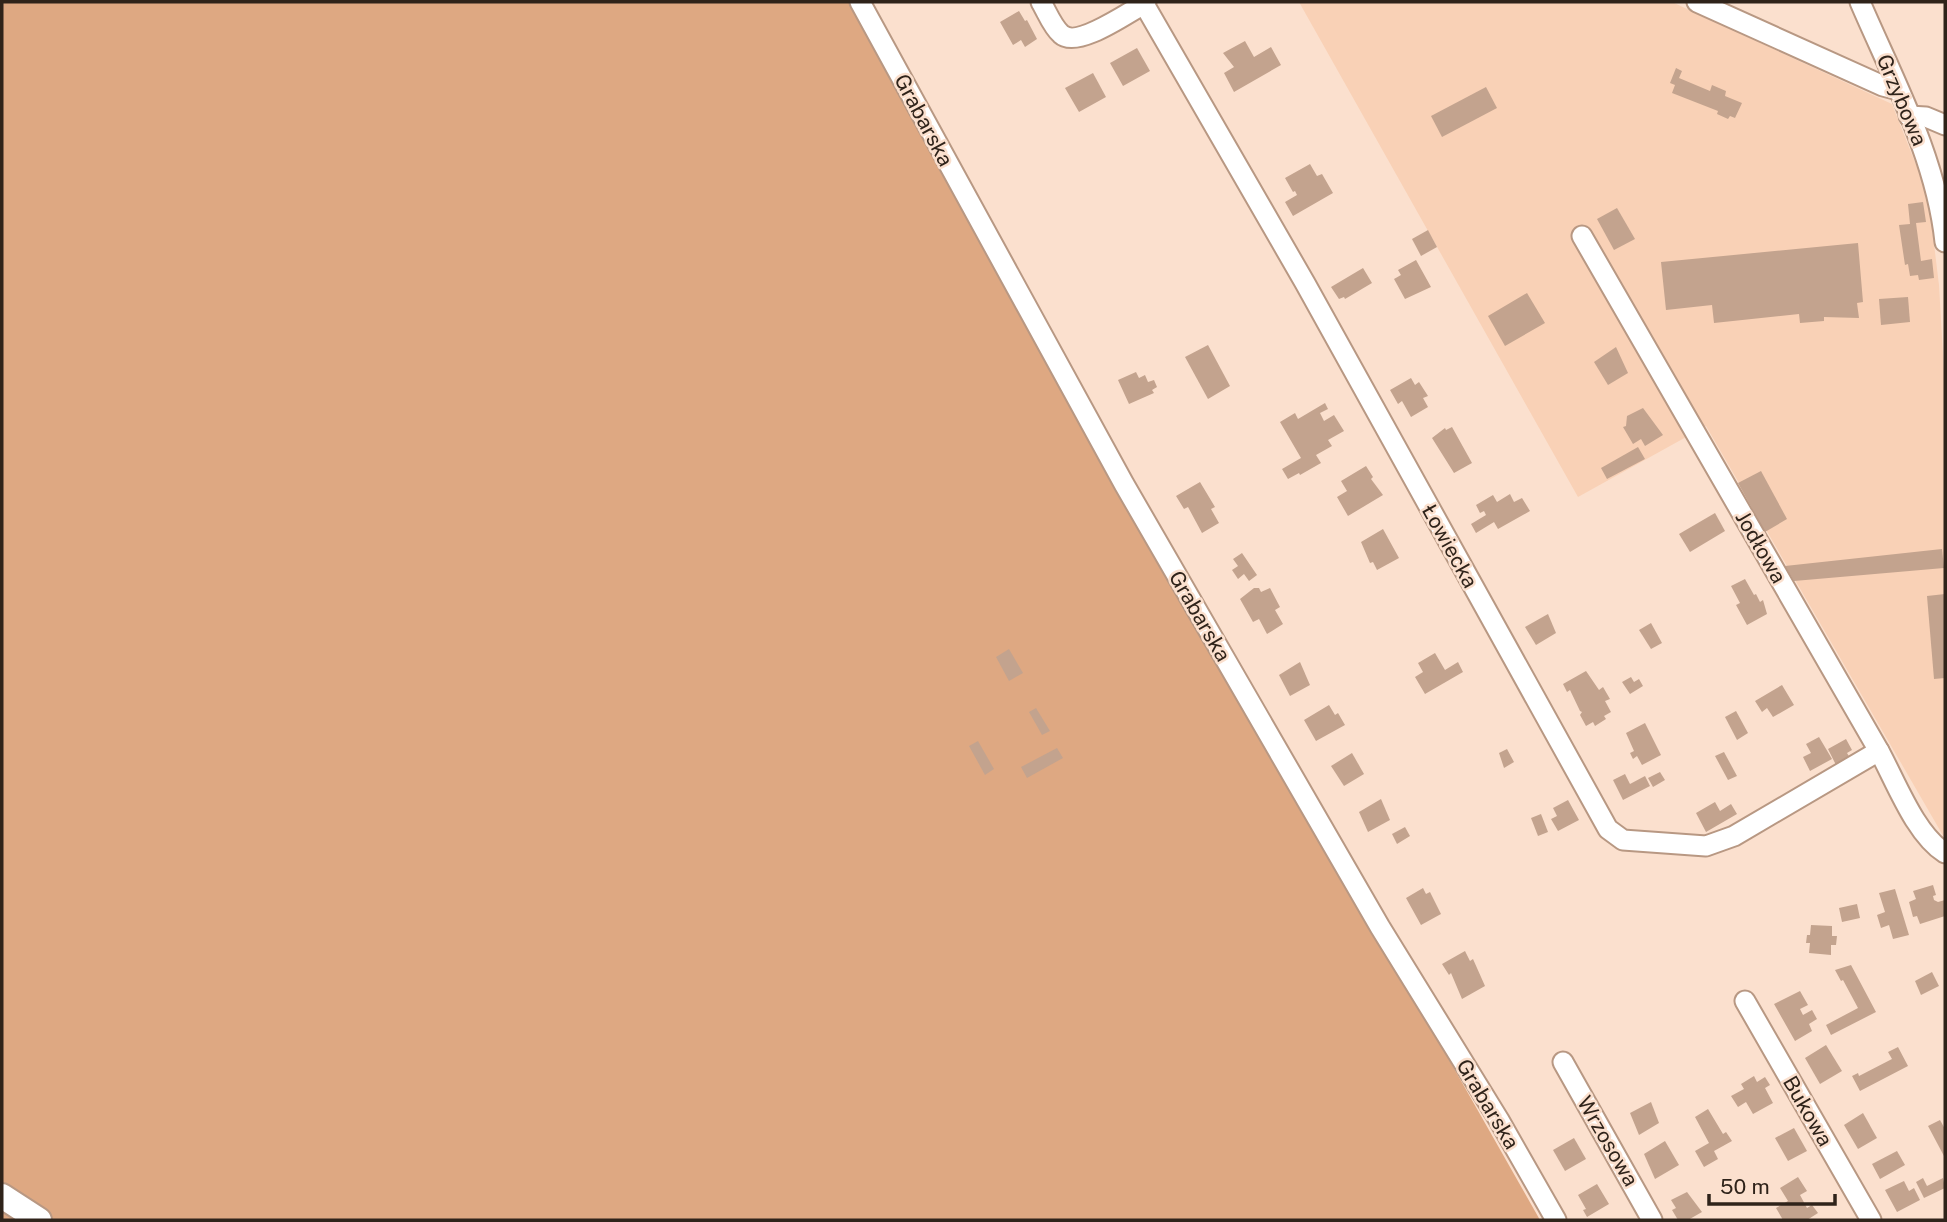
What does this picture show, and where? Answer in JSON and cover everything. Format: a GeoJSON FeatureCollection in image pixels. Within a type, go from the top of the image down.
{"type":"FeatureCollection","features":[{"type":"Feature","properties":{"kind":"main road"},"geometry":{"type":"LineString","coordinates":[[2,1196],[39,1220]]}},
{"type":"Feature","properties":{"kind":"street","name":"Grabarska"},"geometry":{"type":"LineString","coordinates":[[860,2],[1124,484],[1381,927],[1499,1120],[1556,1220]]}},
{"type":"Feature","properties":{"kind":"street"},"geometry":{"type":"LineString","coordinates":[[1041,2],[1062,36],[1072,39],[1084,37],[1145,3]]}},
{"type":"Feature","properties":{"kind":"street"},"geometry":{"type":"LineString","coordinates":[[1697,2],[1883,86],[1898,90]]}},
{"type":"Feature","properties":{"kind":"street","name":"Grzybowa"},"geometry":{"type":"LineString","coordinates":[[1860,2],[1928,163],[1938,194],[1945,242]]}},
{"type":"Feature","properties":{"kind":"street","name":"Łowiecka"},"geometry":{"type":"LineString","coordinates":[[1145,3],[1305,283],[1608,829],[1623,840],[1706,846],[1734,836],[1879,751]]}},
{"type":"Feature","properties":{"kind":"street"},"geometry":{"type":"LineString","coordinates":[[1909,116],[1926,117],[1945,125]]}},
{"type":"Feature","properties":{"kind":"street","name":"Jodłowa"},"geometry":{"type":"LineString","coordinates":[[1582,236],[1923,832],[1945,853]]}},
{"type":"Feature","properties":{"kind":"street","name":"Bukowa"},"geometry":{"type":"LineString","coordinates":[[1745,1001],[1871,1220]]}},
{"type":"Feature","properties":{"kind":"street","name":"Wrzosowa"},"geometry":{"type":"LineString","coordinates":[[1563,1062],[1652,1220]]}},
{"type":"Feature","properties":{"kind":"shaded area"},"geometry":{"type":"Polygon","coordinates":[[[2,2],[854,2],[1132,501],[1540,1220],[2,1220],[2,2]]]}},
{"type":"Feature","properties":{"kind":"shaded area"},"geometry":{"type":"Polygon","coordinates":[[[1299,2],[1672,2],[1892,104],[1928,195],[1939,285],[1945,390],[1945,839],[1706,426],[1578,497],[1299,2]]]}},
{"type":"Feature","properties":{"kind":"building"},"geometry":{"type":"Polygon","coordinates":[[[1019,11],[1037,39],[1025,47],[1021,40],[1013,45],[1000,22],[1019,11]]]}},
{"type":"Feature","properties":{"kind":"building"},"geometry":{"type":"Polygon","coordinates":[[[1245,41],[1254,57],[1271,47],[1281,65],[1234,92],[1224,73],[1234,67],[1223,53],[1245,41]]]}},
{"type":"Feature","properties":{"kind":"building"},"geometry":{"type":"Polygon","coordinates":[[[1137,48],[1150,71],[1123,86],[1110,63],[1137,48]]]}},
{"type":"Feature","properties":{"kind":"building"},"geometry":{"type":"Polygon","coordinates":[[[1676,68],[1682,71],[1679,78],[1710,91],[1712,85],[1726,91],[1725,96],[1742,103],[1735,118],[1730,116],[1728,119],[1717,114],[1718,111],[1672,93],[1675,85],[1670,83],[1676,68]]]}},
{"type":"Feature","properties":{"kind":"building"},"geometry":{"type":"Polygon","coordinates":[[[1093,73],[1106,97],[1079,112],[1065,88],[1093,73]]]}},
{"type":"Feature","properties":{"kind":"building"},"geometry":{"type":"Polygon","coordinates":[[[1486,87],[1497,108],[1442,137],[1431,116],[1486,87]]]}},
{"type":"Feature","properties":{"kind":"building"},"geometry":{"type":"Polygon","coordinates":[[[1310,164],[1317,176],[1322,174],[1333,193],[1293,216],[1285,202],[1297,195],[1285,178],[1310,164]]]}},
{"type":"Feature","properties":{"kind":"building"},"geometry":{"type":"Polygon","coordinates":[[[1923,202],[1926,222],[1916,223],[1921,261],[1932,259],[1934,278],[1919,280],[1918,275],[1910,276],[1908,264],[1905,265],[1899,225],[1910,224],[1908,204],[1923,202]]]}},
{"type":"Feature","properties":{"kind":"building"},"geometry":{"type":"Polygon","coordinates":[[[1617,208],[1635,239],[1614,250],[1597,219],[1617,208]]]}},
{"type":"Feature","properties":{"kind":"building"},"geometry":{"type":"Polygon","coordinates":[[[1428,230],[1437,247],[1421,256],[1412,239],[1428,230]]]}},
{"type":"Feature","properties":{"kind":"building"},"geometry":{"type":"Polygon","coordinates":[[[1858,243],[1863,302],[1857,303],[1859,318],[1824,317],[1824,321],[1800,323],[1799,314],[1714,323],[1712,305],[1666,310],[1661,262],[1858,243]]]}},
{"type":"Feature","properties":{"kind":"building"},"geometry":{"type":"Polygon","coordinates":[[[1416,260],[1431,287],[1405,299],[1394,279],[1401,275],[1398,270],[1416,260]]]}},
{"type":"Feature","properties":{"kind":"building"},"geometry":{"type":"Polygon","coordinates":[[[1363,268],[1372,283],[1345,299],[1339,299],[1331,287],[1363,268]]]}},
{"type":"Feature","properties":{"kind":"building"},"geometry":{"type":"Polygon","coordinates":[[[1527,293],[1545,323],[1505,346],[1488,316],[1527,293]]]}},
{"type":"Feature","properties":{"kind":"building"},"geometry":{"type":"Polygon","coordinates":[[[1908,297],[1910,322],[1881,325],[1879,299],[1908,297]]]}},
{"type":"Feature","properties":{"kind":"building"},"geometry":{"type":"Polygon","coordinates":[[[1208,345],[1230,386],[1208,399],[1185,357],[1208,345]]]}},
{"type":"Feature","properties":{"kind":"building"},"geometry":{"type":"Polygon","coordinates":[[[1616,347],[1628,373],[1608,385],[1594,362],[1616,347]]]}},
{"type":"Feature","properties":{"kind":"building"},"geometry":{"type":"Polygon","coordinates":[[[1136,372],[1139,378],[1145,375],[1148,382],[1154,380],[1157,387],[1152,390],[1154,393],[1129,404],[1118,380],[1136,372]]]}},
{"type":"Feature","properties":{"kind":"building"},"geometry":{"type":"Polygon","coordinates":[[[1411,378],[1415,385],[1419,382],[1428,396],[1423,398],[1428,407],[1411,417],[1402,401],[1398,404],[1390,390],[1411,378]]]}},
{"type":"Feature","properties":{"kind":"building"},"geometry":{"type":"Polygon","coordinates":[[[1325,403],[1328,409],[1320,413],[1324,421],[1334,415],[1344,431],[1328,440],[1332,446],[1316,455],[1321,463],[1288,479],[1282,469],[1301,458],[1280,422],[1295,413],[1298,419],[1325,403]]]}},
{"type":"Feature","properties":{"kind":"building"},"geometry":{"type":"Polygon","coordinates":[[[1643,408],[1663,435],[1645,446],[1641,439],[1633,444],[1623,427],[1626,426],[1627,416],[1643,408]]]}},
{"type":"Feature","properties":{"kind":"building"},"geometry":{"type":"Polygon","coordinates":[[[1452,427],[1472,463],[1454,473],[1432,438],[1445,428],[1446,430],[1452,427]]]}},
{"type":"Feature","properties":{"kind":"building"},"geometry":{"type":"Polygon","coordinates":[[[1638,447],[1645,459],[1607,479],[1601,468],[1638,447]]]}},
{"type":"Feature","properties":{"kind":"building"},"geometry":{"type":"Polygon","coordinates":[[[1366,466],[1373,477],[1371,479],[1383,495],[1348,516],[1337,497],[1347,491],[1341,481],[1366,466]]]}},
{"type":"Feature","properties":{"kind":"building"},"geometry":{"type":"Polygon","coordinates":[[[1761,471],[1787,519],[1765,532],[1738,483],[1761,471]]]}},
{"type":"Feature","properties":{"kind":"building"},"geometry":{"type":"Polygon","coordinates":[[[1200,482],[1215,507],[1211,509],[1219,523],[1202,533],[1188,507],[1184,509],[1176,496],[1200,482]]]}},
{"type":"Feature","properties":{"kind":"building"},"geometry":{"type":"Polygon","coordinates":[[[1510,494],[1514,502],[1522,498],[1530,511],[1498,529],[1494,522],[1476,533],[1471,524],[1486,515],[1484,511],[1480,513],[1476,505],[1493,495],[1497,502],[1510,494]]]}},
{"type":"Feature","properties":{"kind":"building"},"geometry":{"type":"Polygon","coordinates":[[[1715,513],[1725,531],[1690,552],[1679,534],[1715,513]]]}},
{"type":"Feature","properties":{"kind":"building"},"geometry":{"type":"Polygon","coordinates":[[[1383,529],[1399,558],[1377,570],[1373,562],[1370,563],[1361,542],[1383,529]]]}},
{"type":"Feature","properties":{"kind":"building"},"geometry":{"type":"Polygon","coordinates":[[[1942,549],[1944,568],[1794,581],[1785,566],[1942,549]]]}},
{"type":"Feature","properties":{"kind":"building"},"geometry":{"type":"Polygon","coordinates":[[[1242,553],[1257,575],[1249,581],[1244,574],[1238,579],[1232,570],[1238,566],[1233,559],[1242,553]]]}},
{"type":"Feature","properties":{"kind":"building"},"geometry":{"type":"Polygon","coordinates":[[[1745,579],[1760,602],[1763,600],[1767,614],[1747,625],[1736,605],[1740,603],[1731,586],[1745,579]]]}},
{"type":"Feature","properties":{"kind":"building"},"geometry":{"type":"Polygon","coordinates":[[[1254,588],[1259,588],[1261,592],[1270,588],[1280,607],[1275,610],[1283,624],[1267,634],[1259,619],[1253,622],[1240,599],[1254,588]]]}},
{"type":"Feature","properties":{"kind":"building"},"geometry":{"type":"Polygon","coordinates":[[[1945,594],[1945,678],[1934,679],[1927,596],[1945,594]]]}},
{"type":"Feature","properties":{"kind":"building"},"geometry":{"type":"Polygon","coordinates":[[[1548,614],[1556,633],[1536,645],[1525,627],[1548,614]]]}},
{"type":"Feature","properties":{"kind":"building"},"geometry":{"type":"Polygon","coordinates":[[[1651,623],[1662,643],[1651,649],[1639,630],[1651,623]]]}},
{"type":"Feature","properties":{"kind":"building"},"geometry":{"type":"Polygon","coordinates":[[[1009,649],[1023,673],[1009,681],[996,657],[1009,649]]]}},
{"type":"Feature","properties":{"kind":"building"},"geometry":{"type":"Polygon","coordinates":[[[1435,653],[1445,670],[1458,662],[1463,672],[1425,694],[1415,677],[1423,672],[1418,663],[1435,653]]]}},
{"type":"Feature","properties":{"kind":"building"},"geometry":{"type":"Polygon","coordinates":[[[1300,662],[1310,685],[1290,696],[1279,675],[1300,662]]]}},
{"type":"Feature","properties":{"kind":"building"},"geometry":{"type":"Polygon","coordinates":[[[1586,671],[1599,690],[1603,687],[1610,699],[1605,701],[1611,712],[1595,726],[1593,722],[1586,726],[1570,690],[1567,692],[1563,684],[1586,671]]]}},
{"type":"Feature","properties":{"kind":"building"},"geometry":{"type":"Polygon","coordinates":[[[1631,677],[1634,682],[1639,679],[1643,686],[1630,694],[1622,682],[1631,677]]]}},
{"type":"Feature","properties":{"kind":"building"},"geometry":{"type":"Polygon","coordinates":[[[1782,685],[1794,705],[1773,717],[1767,708],[1762,712],[1755,701],[1782,685]]]}},
{"type":"Feature","properties":{"kind":"building"},"geometry":{"type":"Polygon","coordinates":[[[1329,705],[1345,725],[1316,741],[1304,720],[1329,705]]]}},
{"type":"Feature","properties":{"kind":"building"},"geometry":{"type":"Polygon","coordinates":[[[1036,708],[1050,731],[1042,735],[1029,712],[1036,708]]]}},
{"type":"Feature","properties":{"kind":"building"},"geometry":{"type":"Polygon","coordinates":[[[1736,711],[1748,733],[1737,740],[1725,717],[1736,711]]]}},
{"type":"Feature","properties":{"kind":"building"},"geometry":{"type":"Polygon","coordinates":[[[1645,723],[1661,755],[1642,765],[1637,756],[1633,759],[1630,753],[1634,751],[1626,733],[1645,723]]]}},
{"type":"Feature","properties":{"kind":"building"},"geometry":{"type":"Polygon","coordinates":[[[1819,737],[1832,759],[1810,771],[1803,757],[1811,753],[1806,744],[1819,737]]]}},
{"type":"Feature","properties":{"kind":"building"},"geometry":{"type":"Polygon","coordinates":[[[1846,739],[1852,750],[1847,753],[1850,758],[1836,765],[1828,749],[1846,739]]]}},
{"type":"Feature","properties":{"kind":"building"},"geometry":{"type":"Polygon","coordinates":[[[978,741],[994,769],[985,775],[969,746],[978,741]]]}},
{"type":"Feature","properties":{"kind":"building"},"geometry":{"type":"Polygon","coordinates":[[[1057,748],[1063,758],[1027,778],[1021,767],[1057,748]]]}},
{"type":"Feature","properties":{"kind":"building"},"geometry":{"type":"Polygon","coordinates":[[[1507,749],[1514,762],[1504,768],[1499,753],[1507,749]]]}},
{"type":"Feature","properties":{"kind":"building"},"geometry":{"type":"Polygon","coordinates":[[[1724,752],[1737,776],[1728,780],[1715,756],[1724,752]]]}},
{"type":"Feature","properties":{"kind":"building"},"geometry":{"type":"Polygon","coordinates":[[[1352,753],[1364,774],[1344,786],[1331,766],[1352,753]]]}},
{"type":"Feature","properties":{"kind":"building"},"geometry":{"type":"Polygon","coordinates":[[[1660,772],[1665,780],[1653,787],[1648,778],[1660,772]]]}},
{"type":"Feature","properties":{"kind":"building"},"geometry":{"type":"Polygon","coordinates":[[[1625,774],[1630,784],[1645,776],[1650,786],[1623,800],[1613,780],[1625,774]]]}},
{"type":"Feature","properties":{"kind":"building"},"geometry":{"type":"Polygon","coordinates":[[[1381,799],[1390,820],[1368,832],[1359,812],[1381,799]]]}},
{"type":"Feature","properties":{"kind":"building"},"geometry":{"type":"Polygon","coordinates":[[[1568,800],[1579,820],[1558,831],[1551,819],[1557,816],[1553,808],[1568,800]]]}},
{"type":"Feature","properties":{"kind":"building"},"geometry":{"type":"Polygon","coordinates":[[[1715,802],[1720,811],[1731,804],[1737,814],[1706,832],[1696,813],[1715,802]]]}},
{"type":"Feature","properties":{"kind":"building"},"geometry":{"type":"Polygon","coordinates":[[[1541,814],[1548,832],[1538,836],[1531,818],[1541,814]]]}},
{"type":"Feature","properties":{"kind":"building"},"geometry":{"type":"Polygon","coordinates":[[[1405,827],[1410,836],[1397,844],[1392,834],[1405,827]]]}},
{"type":"Feature","properties":{"kind":"building"},"geometry":{"type":"Polygon","coordinates":[[[1933,885],[1936,895],[1933,896],[1934,900],[1945,900],[1945,916],[1920,924],[1917,916],[1913,917],[1909,902],[1916,899],[1913,891],[1933,885]]]}},
{"type":"Feature","properties":{"kind":"building"},"geometry":{"type":"Polygon","coordinates":[[[1423,888],[1426,894],[1430,892],[1441,914],[1421,925],[1406,898],[1423,888]]]}},
{"type":"Feature","properties":{"kind":"building"},"geometry":{"type":"Polygon","coordinates":[[[1895,889],[1909,935],[1893,939],[1889,925],[1881,928],[1877,915],[1885,912],[1879,893],[1895,889]]]}},
{"type":"Feature","properties":{"kind":"building"},"geometry":{"type":"Polygon","coordinates":[[[1857,904],[1860,918],[1842,922],[1839,908],[1857,904]]]}},
{"type":"Feature","properties":{"kind":"building"},"geometry":{"type":"Polygon","coordinates":[[[1811,925],[1832,926],[1832,936],[1837,936],[1836,945],[1831,945],[1831,955],[1809,953],[1810,943],[1806,943],[1811,925]]]}},
{"type":"Feature","properties":{"kind":"building"},"geometry":{"type":"Polygon","coordinates":[[[1465,951],[1470,961],[1473,959],[1485,986],[1462,999],[1451,973],[1449,975],[1442,964],[1465,951]]]}},
{"type":"Feature","properties":{"kind":"building"},"geometry":{"type":"Polygon","coordinates":[[[1851,965],[1876,1012],[1831,1035],[1826,1025],[1858,1008],[1835,970],[1851,965]]]}},
{"type":"Feature","properties":{"kind":"building"},"geometry":{"type":"Polygon","coordinates":[[[1932,972],[1939,986],[1921,995],[1915,981],[1932,972]]]}},
{"type":"Feature","properties":{"kind":"building"},"geometry":{"type":"Polygon","coordinates":[[[1800,991],[1808,1005],[1800,1009],[1803,1015],[1812,1010],[1817,1019],[1809,1024],[1812,1031],[1795,1041],[1774,1004],[1800,991]]]}},
{"type":"Feature","properties":{"kind":"building"},"geometry":{"type":"Polygon","coordinates":[[[1826,1045],[1842,1071],[1820,1084],[1805,1058],[1826,1045]]]}},
{"type":"Feature","properties":{"kind":"building"},"geometry":{"type":"Polygon","coordinates":[[[1898,1047],[1908,1066],[1860,1091],[1852,1076],[1858,1073],[1859,1076],[1892,1059],[1888,1052],[1898,1047]]]}},
{"type":"Feature","properties":{"kind":"building"},"geometry":{"type":"Polygon","coordinates":[[[1754,1076],[1757,1082],[1765,1077],[1770,1085],[1765,1088],[1773,1103],[1753,1114],[1746,1102],[1738,1107],[1731,1096],[1744,1089],[1741,1084],[1754,1076]]]}},
{"type":"Feature","properties":{"kind":"building"},"geometry":{"type":"Polygon","coordinates":[[[1651,1102],[1659,1123],[1639,1135],[1630,1113],[1651,1102]]]}},
{"type":"Feature","properties":{"kind":"building"},"geometry":{"type":"Polygon","coordinates":[[[1708,1109],[1723,1134],[1726,1132],[1732,1141],[1714,1151],[1718,1159],[1704,1167],[1695,1151],[1709,1143],[1695,1117],[1708,1109]]]}},
{"type":"Feature","properties":{"kind":"building"},"geometry":{"type":"Polygon","coordinates":[[[1863,1113],[1877,1138],[1858,1149],[1844,1125],[1863,1113]]]}},
{"type":"Feature","properties":{"kind":"building"},"geometry":{"type":"Polygon","coordinates":[[[1940,1120],[1945,1129],[1945,1158],[1928,1126],[1940,1120]]]}},
{"type":"Feature","properties":{"kind":"building"},"geometry":{"type":"Polygon","coordinates":[[[1794,1128],[1807,1151],[1788,1161],[1775,1138],[1794,1128]]]}},
{"type":"Feature","properties":{"kind":"building"},"geometry":{"type":"Polygon","coordinates":[[[1574,1138],[1586,1159],[1565,1171],[1553,1150],[1574,1138]]]}},
{"type":"Feature","properties":{"kind":"building"},"geometry":{"type":"Polygon","coordinates":[[[1665,1141],[1679,1165],[1655,1179],[1644,1154],[1665,1141]]]}},
{"type":"Feature","properties":{"kind":"building"},"geometry":{"type":"Polygon","coordinates":[[[1897,1151],[1905,1165],[1880,1179],[1872,1164],[1897,1151]]]}},
{"type":"Feature","properties":{"kind":"building"},"geometry":{"type":"Polygon","coordinates":[[[1798,1177],[1807,1191],[1800,1195],[1807,1208],[1812,1205],[1818,1213],[1807,1220],[1783,1220],[1776,1208],[1788,1201],[1780,1188],[1798,1177]]]}},
{"type":"Feature","properties":{"kind":"building"},"geometry":{"type":"Polygon","coordinates":[[[1923,1178],[1927,1186],[1943,1178],[1945,1188],[1924,1198],[1916,1182],[1923,1178]]]}},
{"type":"Feature","properties":{"kind":"building"},"geometry":{"type":"Polygon","coordinates":[[[1904,1181],[1909,1191],[1914,1188],[1920,1200],[1897,1212],[1885,1190],[1904,1181]]]}},
{"type":"Feature","properties":{"kind":"building"},"geometry":{"type":"Polygon","coordinates":[[[1597,1184],[1609,1204],[1587,1217],[1583,1210],[1586,1209],[1578,1195],[1597,1184]]]}},
{"type":"Feature","properties":{"kind":"building"},"geometry":{"type":"Polygon","coordinates":[[[1687,1192],[1702,1212],[1688,1220],[1678,1220],[1672,1210],[1676,1208],[1671,1200],[1687,1192]]]}}]}
